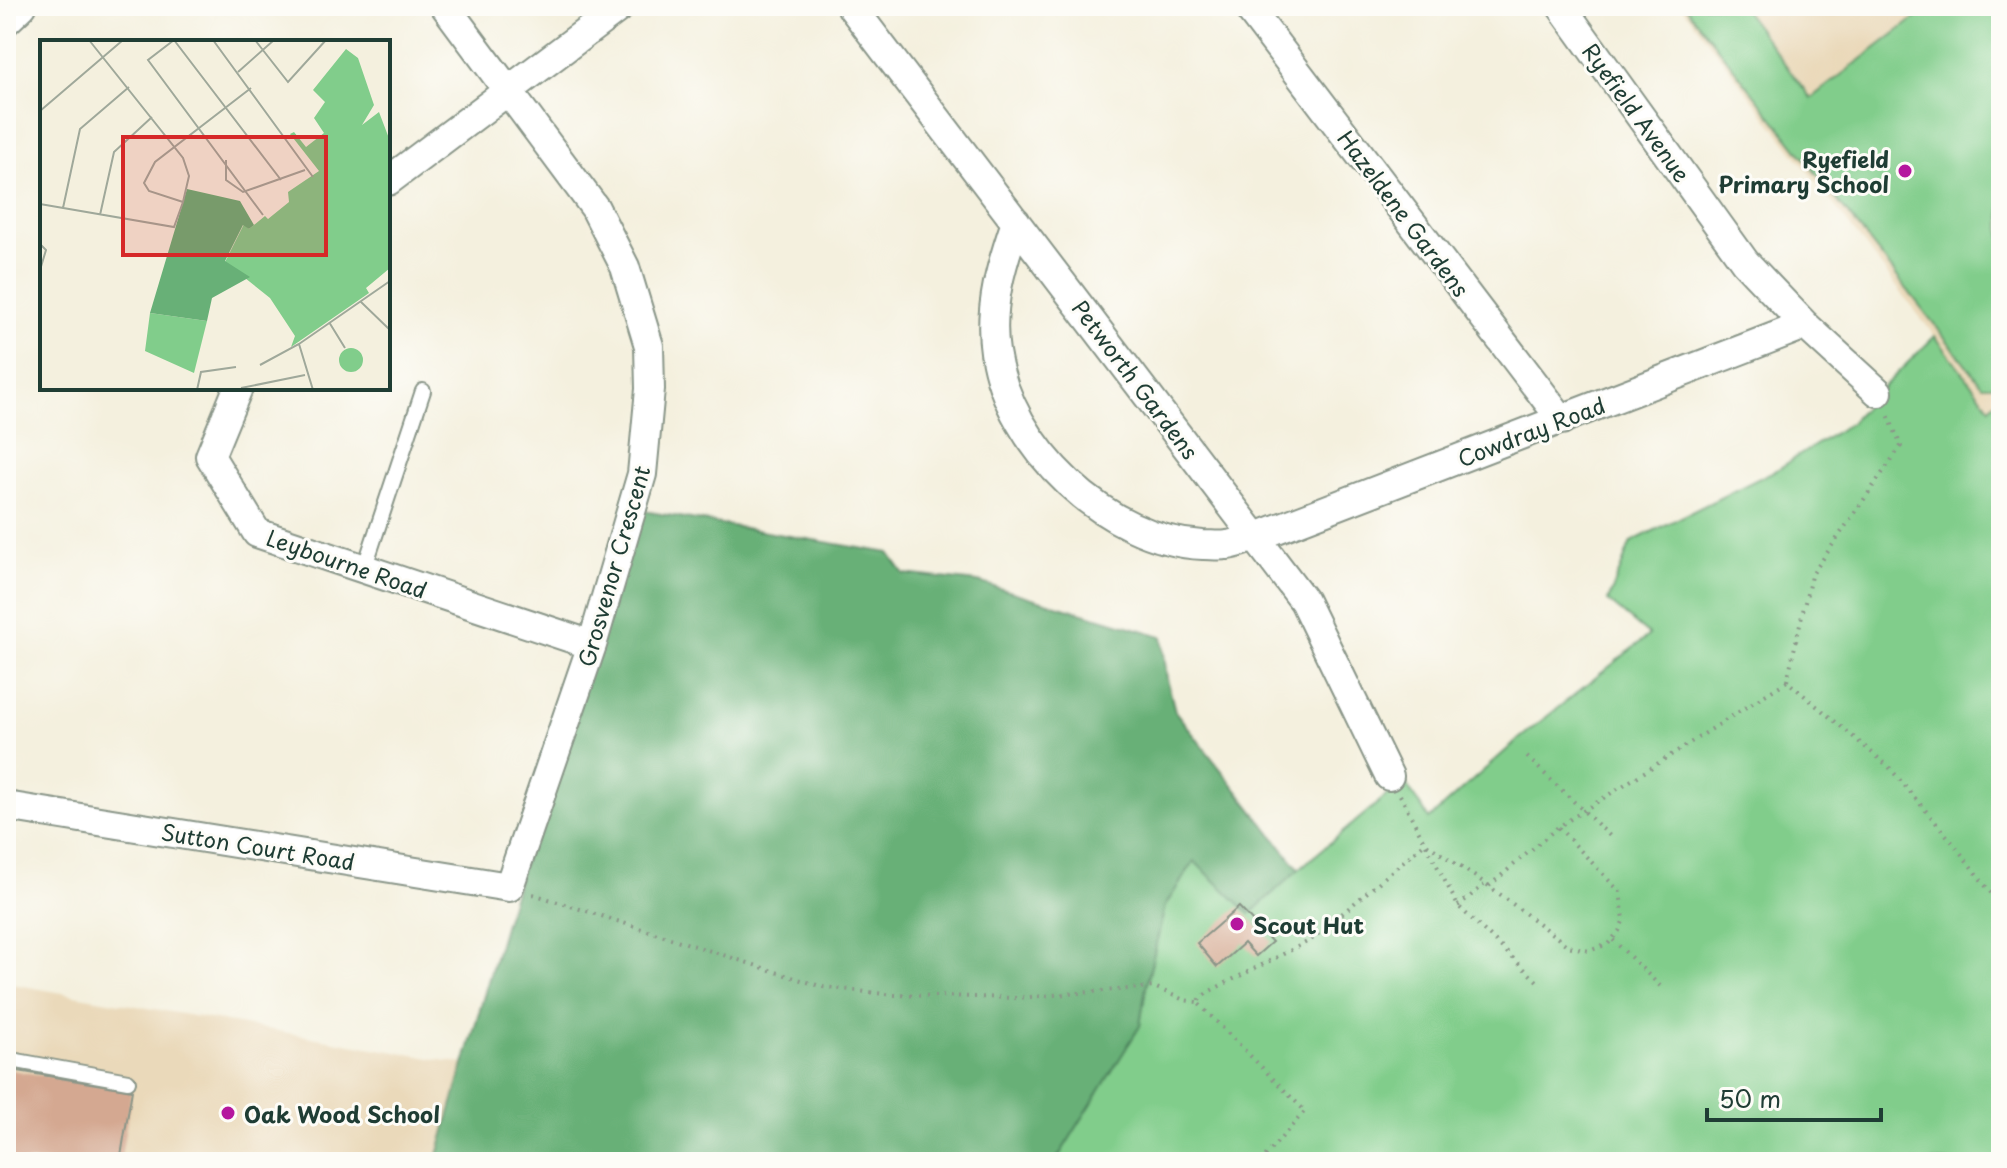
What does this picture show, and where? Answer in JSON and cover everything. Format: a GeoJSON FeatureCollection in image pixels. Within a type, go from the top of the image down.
{"type":"FeatureCollection","features":[{"type":"Feature","properties":{"kind":"street"},"geometry":{"type":"LineString","coordinates":[[6,21],[22,6]]}},
{"type":"Feature","properties":{"kind":"street","name":"Grosvenor Crescent"},"geometry":{"type":"LineString","coordinates":[[445,6],[595,208],[625,267],[649,346],[650,389],[642,474],[592,645],[509,887]]}},
{"type":"Feature","properties":{"kind":"street"},"geometry":{"type":"LineString","coordinates":[[390,179],[621,6]]}},
{"type":"Feature","properties":{"kind":"street","name":"Petworth Gardens"},"geometry":{"type":"LineString","coordinates":[[851,6],[1304,601],[1389,776]]}},
{"type":"Feature","properties":{"kind":"street","name":"Hazeldene Gardens"},"geometry":{"type":"LineString","coordinates":[[1247,6],[1562,420]]}},
{"type":"Feature","properties":{"kind":"street","name":"Ryefield Avenue"},"geometry":{"type":"LineString","coordinates":[[1561,6],[1745,262],[1805,325],[1878,392]]}},
{"type":"Feature","properties":{"kind":"street"},"geometry":{"type":"LineString","coordinates":[[1016,222],[1000,270],[993,311],[995,352],[1004,387],[1044,456],[1071,487],[1092,504],[1146,534],[1188,544],[1226,545],[1256,537]]}},
{"type":"Feature","properties":{"kind":"street","name":"Cowdray Road"},"geometry":{"type":"LineString","coordinates":[[1256,537],[1805,325]]}},
{"type":"Feature","properties":{"kind":"street","name":"Leybourne Road"},"geometry":{"type":"LineString","coordinates":[[237,390],[210,456],[257,533],[592,645]]}},
{"type":"Feature","properties":{"kind":"street","name":"Sutton Court Road"},"geometry":{"type":"LineString","coordinates":[[6,806],[509,887]]}},
{"type":"Feature","properties":{"kind":"lane"},"geometry":{"type":"LineString","coordinates":[[364,569],[423,391]]}},
{"type":"Feature","properties":{"kind":"lane"},"geometry":{"type":"LineString","coordinates":[[6,1059],[128,1081]]}},
{"type":"Feature","properties":{"kind":"path"},"geometry":{"type":"LineString","coordinates":[[1458,906],[1581,811],[1787,681],[1811,576],[1901,446],[1878,392]]}},
{"type":"Feature","properties":{"kind":"path"},"geometry":{"type":"LineString","coordinates":[[1787,681],[1889,767],[2001,906]]}},
{"type":"Feature","properties":{"kind":"path"},"geometry":{"type":"LineString","coordinates":[[1527,757],[1612,838]]}},
{"type":"Feature","properties":{"kind":"path"},"geometry":{"type":"LineString","coordinates":[[1389,776],[1458,906],[1538,982]]}},
{"type":"Feature","properties":{"kind":"path"},"geometry":{"type":"LineString","coordinates":[[1425,843],[1568,946],[1589,951],[1613,940],[1624,919],[1620,892],[1558,827]]}},
{"type":"Feature","properties":{"kind":"path"},"geometry":{"type":"LineString","coordinates":[[1197,1002],[1208,992],[1311,940],[1425,843]]}},
{"type":"Feature","properties":{"kind":"path"},"geometry":{"type":"LineString","coordinates":[[509,887],[823,987],[894,995],[1016,998],[1154,987],[1197,1002],[1305,1111],[1260,1162]]}},
{"type":"Feature","properties":{"kind":"path"},"geometry":{"type":"LineString","coordinates":[[1613,940],[1660,986]]}},
{"type":"Feature","properties":{"kind":"shaded area","name":"Ryefield Primary School"},"geometry":{"type":"Polygon","coordinates":[[[1681,6],[2001,6],[2001,394],[1990,408],[1681,6]]]}},
{"type":"Feature","properties":{"kind":"shaded area","name":"Oak Wood School"},"geometry":{"type":"Polygon","coordinates":[[[6,983],[464,1064],[436,1162],[6,1162],[6,983]]]}},
{"type":"Feature","properties":{"kind":"green space","name":"Ryefield Primary School"},"geometry":{"type":"Polygon","coordinates":[[[1685,6],[1741,6],[1811,98],[1931,6],[2001,6],[2001,381],[1997,385],[1982,385],[1685,6]]]}},
{"type":"Feature","properties":{"kind":"green space"},"geometry":{"type":"Polygon","coordinates":[[[1935,336],[1990,408],[2001,394],[2001,1162],[1055,1162],[1140,1026],[1165,906],[1195,860],[1250,913],[1404,781],[1429,819],[1519,739],[1649,635],[1608,601],[1631,542],[1778,469],[1850,423],[1935,336]]]}},
{"type":"Feature","properties":{"kind":"green space"},"geometry":{"type":"Polygon","coordinates":[[[632,509],[889,553],[904,574],[978,582],[1162,636],[1167,679],[1175,711],[1299,869],[1250,914],[1194,861],[1165,906],[1140,1026],[1055,1162],[436,1162],[504,926],[632,509]]]}},
{"type":"Feature","properties":{"kind":"building","name":"Scout Hut"},"geometry":{"type":"Polygon","coordinates":[[[1239,907],[1272,942],[1256,956],[1244,943],[1217,967],[1197,943],[1239,907]]]}},
{"type":"Feature","properties":{"kind":"building"},"geometry":{"type":"Polygon","coordinates":[[[6,1069],[132,1090],[120,1162],[6,1162],[6,1069]]]}},
{"type":"Feature","properties":{"kind":"place","name":"Ryefield Primary School"},"geometry":{"type":"Point","coordinates":[1905,171]}},
{"type":"Feature","properties":{"kind":"place","name":"Scout Hut"},"geometry":{"type":"Point","coordinates":[1237,924]}},
{"type":"Feature","properties":{"kind":"place","name":"Oak Wood School"},"geometry":{"type":"Point","coordinates":[228,1113]}}]}
